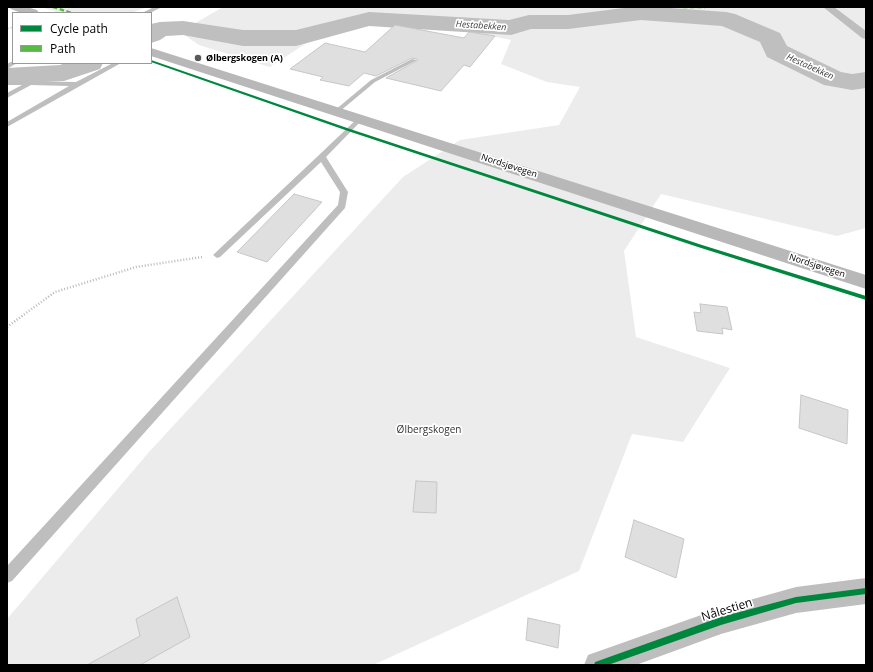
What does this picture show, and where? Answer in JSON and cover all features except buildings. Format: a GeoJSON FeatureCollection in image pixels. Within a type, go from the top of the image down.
{"type":"FeatureCollection","features":[{"type":"Feature","properties":{"kind":"main road"},"geometry":{"type":"LineString","coordinates":[[15,7],[30,12]]}},
{"type":"Feature","properties":{"kind":"main road","name":"Nordsjøvegen"},"geometry":{"type":"LineString","coordinates":[[152,52],[361,118],[866,282]]}},
{"type":"Feature","properties":{"kind":"street"},"geometry":{"type":"LineString","coordinates":[[828,7],[866,36]]}},
{"type":"Feature","properties":{"kind":"street","name":"Nålestien"},"geometry":{"type":"LineString","coordinates":[[598,665],[721,621],[781,604],[796,600],[866,591]]}},
{"type":"Feature","properties":{"kind":"lane"},"geometry":{"type":"LineString","coordinates":[[147,12],[159,7]]}},
{"type":"Feature","properties":{"kind":"lane"},"geometry":{"type":"LineString","coordinates":[[337,111],[373,81],[414,60]]}},
{"type":"Feature","properties":{"kind":"lane"},"geometry":{"type":"LineString","coordinates":[[7,125],[77,84],[116,64]]}},
{"type":"Feature","properties":{"kind":"lane"},"geometry":{"type":"LineString","coordinates":[[7,83],[77,84]]}},
{"type":"Feature","properties":{"kind":"lane"},"geometry":{"type":"LineString","coordinates":[[7,96],[30,83]]}},
{"type":"Feature","properties":{"kind":"lane"},"geometry":{"type":"LineString","coordinates":[[216,255],[322,157],[361,118]]}},
{"type":"Feature","properties":{"kind":"lane"},"geometry":{"type":"LineString","coordinates":[[7,576],[342,206],[344,192],[322,157]]}},
{"type":"Feature","properties":{"kind":"path"},"geometry":{"type":"LineString","coordinates":[[7,327],[55,292],[136,267],[216,255]]}},
{"type":"Feature","properties":{"kind":"green space"},"geometry":{"type":"Polygon","coordinates":[[[41,7],[147,7],[134,12],[57,12],[41,7]]]}},
{"type":"Feature","properties":{"kind":"green space","name":"Ølbergskogen"},"geometry":{"type":"Polygon","coordinates":[[[223,7],[866,7],[866,228],[837,236],[661,194],[624,251],[636,337],[730,368],[683,442],[632,434],[579,571],[373,665],[7,665],[7,619],[149,452],[403,177],[460,140],[559,125],[580,87],[547,82],[501,64],[511,40],[381,14],[308,42],[270,67],[199,45],[180,32],[223,7]]]}},
{"type":"Feature","properties":{"kind":"waterway","name":"Hestabekken"},"geometry":{"type":"LineString","coordinates":[[152,34],[160,29],[183,28],[243,38],[296,38],[369,19],[511,28],[529,22],[568,22],[641,13],[726,19],[771,38],[776,51],[834,79],[852,82],[866,80]]}},
{"type":"Feature","properties":{"kind":"waterway","name":"Hestabekken"},"geometry":{"type":"LineString","coordinates":[[7,76],[64,73],[87,64]]}},
{"type":"Feature","properties":{"kind":"marked path"},"geometry":{"type":"LineString","coordinates":[[53,7],[69,12]]}},
{"type":"Feature","properties":{"kind":"marked path"},"geometry":{"type":"LineString","coordinates":[[683,7],[705,7]]}},
{"type":"Feature","properties":{"kind":"cycle path"},"geometry":{"type":"LineString","coordinates":[[152,61],[349,130],[700,246],[866,298]]}},
{"type":"Feature","properties":{"kind":"cycle path"},"geometry":{"type":"LineString","coordinates":[[598,665],[721,621],[796,600],[866,591]]}},
{"type":"Feature","properties":{"kind":"place","name":"Ølbergskogen (A)"},"geometry":{"type":"Point","coordinates":[198,58]}}]}
